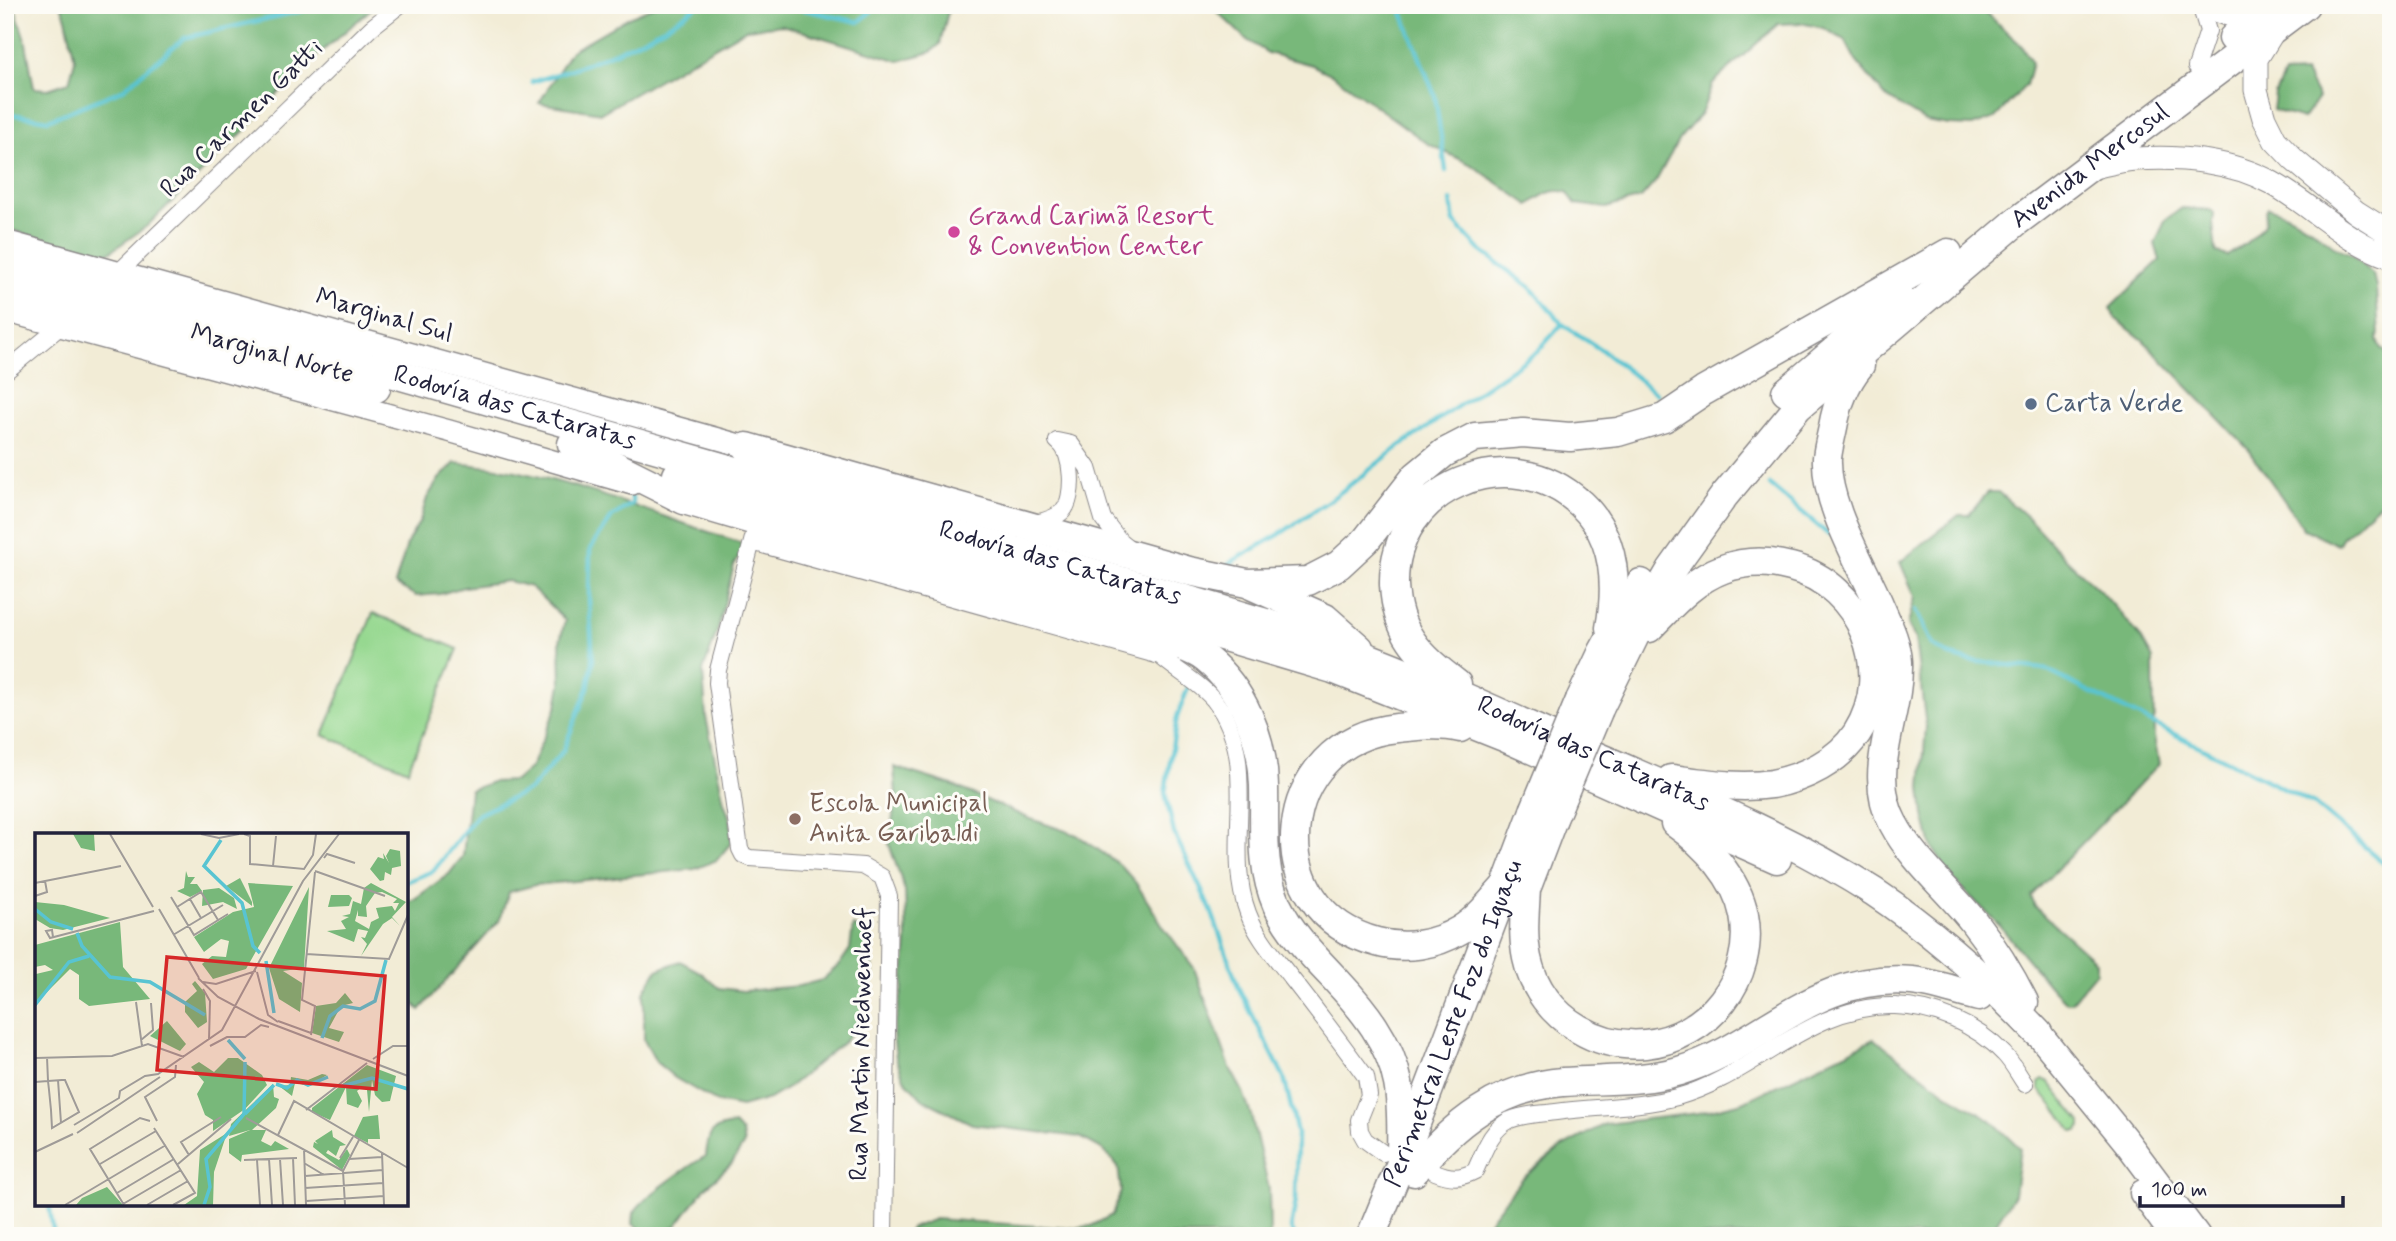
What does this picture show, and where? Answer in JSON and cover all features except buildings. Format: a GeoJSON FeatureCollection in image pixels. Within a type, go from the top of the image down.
{"type":"FeatureCollection","features":[{"type":"Feature","properties":{"kind":"highway","name":"Avenida Mercosul"},"geometry":{"type":"LineString","coordinates":[[1948,253],[2239,34],[2269,15],[2305,5]]}},
{"type":"Feature","properties":{"kind":"highway","name":"Avenida Mercosul"},"geometry":{"type":"LineString","coordinates":[[1884,335],[2269,15]]}},
{"type":"Feature","properties":{"kind":"highway"},"geometry":{"type":"LineString","coordinates":[[1247,583],[1308,581],[1339,565],[1366,540],[1416,476],[1444,453],[1475,437],[1523,433],[1570,437],[1618,432],[1664,418],[1704,391],[1948,253]]}},
{"type":"Feature","properties":{"kind":"highway"},"geometry":{"type":"LineString","coordinates":[[1613,655],[1631,599],[1708,485],[1758,424],[1784,394],[1948,253]]}},
{"type":"Feature","properties":{"kind":"highway","name":"Rodovía das Cataratas"},"geometry":{"type":"LineString","coordinates":[[5,263],[1220,609],[1339,646],[1490,709],[1764,832],[1874,892],[1992,985],[2031,1038]]}},
{"type":"Feature","properties":{"kind":"highway","name":"Rodovía das Cataratas"},"geometry":{"type":"LineString","coordinates":[[5,288],[457,410],[1333,668],[1504,737],[1808,874],[1886,921],[2031,1038]]}},
{"type":"Feature","properties":{"kind":"highway"},"geometry":{"type":"LineString","coordinates":[[1613,655],[1747,466],[1798,407],[1884,335]]}},
{"type":"Feature","properties":{"kind":"highway"},"geometry":{"type":"LineString","coordinates":[[1884,335],[1850,377],[1836,409],[1827,460],[1841,524],[1894,638],[1898,660],[1897,689],[1882,762],[1884,801],[1893,823],[1911,851],[1974,922],[2019,993],[2031,1038]]}},
{"type":"Feature","properties":{"kind":"highway"},"geometry":{"type":"LineString","coordinates":[[572,444],[755,532],[1183,647],[1204,657],[1220,672],[1242,703],[1260,752],[1264,784],[1264,858],[1272,893],[1292,932],[1367,1015],[1382,1040],[1393,1063],[1398,1084],[1408,1165]]}},
{"type":"Feature","properties":{"kind":"highway"},"geometry":{"type":"LineString","coordinates":[[747,447],[1145,559],[1247,583],[1325,618],[1371,659]]}},
{"type":"Feature","properties":{"kind":"highway"},"geometry":{"type":"LineString","coordinates":[[747,447],[827,498]]}},
{"type":"Feature","properties":{"kind":"highway"},"geometry":{"type":"LineString","coordinates":[[1490,709],[1429,663],[1405,629],[1396,602],[1394,574],[1405,534],[1431,500],[1454,485],[1488,474],[1524,474],[1564,490],[1586,508],[1605,538],[1614,573],[1613,655]]}},
{"type":"Feature","properties":{"kind":"highway"},"geometry":{"type":"LineString","coordinates":[[1613,655],[1684,592],[1717,572],[1738,565],[1768,562],[1798,568],[1825,582],[1842,596],[1856,614],[1872,653],[1873,689],[1863,723],[1846,746],[1812,771],[1785,781],[1755,785],[1712,785],[1640,775]]}},
{"type":"Feature","properties":{"kind":"highway","name":"Perimetral Leste Foz do Iguaçu"},"geometry":{"type":"LineString","coordinates":[[1387,1236],[1408,1165],[1543,816],[1613,655]]}},
{"type":"Feature","properties":{"kind":"highway"},"geometry":{"type":"LineString","coordinates":[[1504,737],[1450,725],[1388,729],[1359,737],[1333,754],[1312,777],[1299,804],[1294,834],[1297,865],[1319,906],[1329,917],[1354,934],[1384,944],[1415,945],[1445,938],[1472,922],[1517,885]]}},
{"type":"Feature","properties":{"kind":"highway"},"geometry":{"type":"LineString","coordinates":[[1517,885],[1530,972],[1552,1008],[1573,1026],[1610,1042],[1651,1043],[1689,1031],[1720,1005],[1740,969],[1745,942],[1744,914],[1735,890],[1711,855],[1690,833],[1612,786]]}},
{"type":"Feature","properties":{"kind":"highway"},"geometry":{"type":"LineString","coordinates":[[1408,1165],[1455,1127],[1499,1098],[1546,1084],[1635,1079],[1694,1066],[1728,1051],[1814,999],[1842,989],[1883,981],[1915,981],[1979,998]]}},
{"type":"Feature","properties":{"kind":"highway","name":"Perimetral Leste Foz do Iguaçu"},"geometry":{"type":"LineString","coordinates":[[1371,1236],[1408,1165]]}},
{"type":"Feature","properties":{"kind":"main road"},"geometry":{"type":"LineString","coordinates":[[2269,15],[2256,60],[2256,90],[2274,140],[2356,212],[2391,234]]}},
{"type":"Feature","properties":{"kind":"main road"},"geometry":{"type":"LineString","coordinates":[[2088,168],[2134,159],[2166,159],[2207,162],[2243,170],[2272,183],[2337,228],[2380,254],[2391,257]]}},
{"type":"Feature","properties":{"kind":"main road"},"geometry":{"type":"LineString","coordinates":[[2031,1038],[2174,1236]]}},
{"type":"Feature","properties":{"kind":"main road"},"geometry":{"type":"LineString","coordinates":[[2031,1038],[2126,1141],[2197,1236]]}},
{"type":"Feature","properties":{"kind":"street","name":"Rua Carmen Gatti"},"geometry":{"type":"LineString","coordinates":[[120,271],[372,27],[400,5]]}},
{"type":"Feature","properties":{"kind":"street"},"geometry":{"type":"LineString","coordinates":[[2201,6],[2214,15],[2228,19],[2269,15]]}},
{"type":"Feature","properties":{"kind":"street"},"geometry":{"type":"LineString","coordinates":[[2196,66],[2208,31],[2201,6]]}},
{"type":"Feature","properties":{"kind":"street","name":"Marginal Sul"},"geometry":{"type":"LineString","coordinates":[[5,241],[747,447]]}},
{"type":"Feature","properties":{"kind":"street","name":"Marginal Norte"},"geometry":{"type":"LineString","coordinates":[[5,311],[449,431],[684,500]]}},
{"type":"Feature","properties":{"kind":"street"},"geometry":{"type":"LineString","coordinates":[[5,372],[61,326]]}},
{"type":"Feature","properties":{"kind":"street"},"geometry":{"type":"LineString","coordinates":[[1025,526],[1051,519],[1063,510],[1069,499],[1070,462],[1063,446],[1057,441],[1071,444],[1088,468],[1103,519],[1120,541],[1145,559]]}},
{"type":"Feature","properties":{"kind":"street"},"geometry":{"type":"LineString","coordinates":[[755,532],[1160,656],[1206,691],[1226,720],[1236,747],[1239,775],[1240,875],[1247,910],[1264,942],[1366,1077],[1369,1095],[1360,1120],[1360,1131],[1365,1140],[1408,1165],[1451,1178],[1465,1176],[1475,1171],[1494,1131],[1517,1117],[1636,1104],[1678,1096],[1713,1083],[1828,1019],[1877,1007],[1896,1006],[1936,1013],[1964,1024],[2006,1055],[2025,1084]]}},
{"type":"Feature","properties":{"kind":"street","name":"Rua Martin Niedwenhoef"},"geometry":{"type":"LineString","coordinates":[[755,532],[716,683],[740,849],[743,855],[750,858],[863,866],[882,877],[886,886],[889,896],[884,1236]]}},
{"type":"Feature","properties":{"kind":"green space"},"geometry":{"type":"Polygon","coordinates":[[[5,5],[14,5],[26,43],[34,88],[48,89],[69,82],[75,60],[61,5],[130,5],[150,9],[159,5],[376,5],[298,72],[250,125],[147,226],[110,252],[91,254],[5,228],[5,5]]]}},
{"type":"Feature","properties":{"kind":"green space"},"geometry":{"type":"Polygon","coordinates":[[[657,5],[946,5],[949,8],[940,44],[931,52],[899,61],[782,25],[746,29],[601,113],[539,103],[571,51],[631,16],[657,5]]]}},
{"type":"Feature","properties":{"kind":"green space"},"geometry":{"type":"Polygon","coordinates":[[[1210,5],[1977,5],[2021,45],[2032,63],[2026,85],[1995,118],[1972,126],[1949,125],[1925,121],[1886,97],[1856,61],[1845,40],[1823,28],[1801,23],[1778,24],[1713,83],[1701,114],[1679,139],[1656,181],[1641,198],[1606,208],[1576,204],[1567,192],[1556,191],[1543,195],[1529,205],[1472,165],[1428,144],[1333,75],[1312,65],[1268,53],[1247,40],[1210,5]]]}},
{"type":"Feature","properties":{"kind":"green space"},"geometry":{"type":"Polygon","coordinates":[[[2305,73],[2318,98],[2303,119],[2273,110],[2275,94],[2284,74],[2305,73]]]}},
{"type":"Feature","properties":{"kind":"green space"},"geometry":{"type":"Polygon","coordinates":[[[2268,207],[2303,223],[2336,247],[2351,254],[2373,274],[2379,334],[2377,340],[2381,349],[2391,355],[2391,493],[2342,538],[2338,545],[2304,529],[2249,450],[2143,340],[2116,319],[2110,308],[2160,260],[2155,244],[2165,220],[2182,208],[2210,210],[2214,213],[2216,252],[2227,256],[2258,233],[2264,224],[2268,207]]]}},
{"type":"Feature","properties":{"kind":"green space"},"geometry":{"type":"Polygon","coordinates":[[[455,463],[516,471],[632,505],[739,542],[745,547],[734,565],[718,629],[703,671],[706,717],[724,802],[731,822],[731,843],[717,860],[695,869],[535,885],[509,892],[499,921],[420,1010],[408,998],[408,901],[413,900],[449,874],[463,856],[470,790],[492,782],[515,781],[531,767],[557,706],[561,684],[560,641],[565,620],[531,587],[508,581],[416,596],[395,584],[408,541],[420,521],[427,498],[439,479],[455,463]]]}},
{"type":"Feature","properties":{"kind":"green space"},"geometry":{"type":"Polygon","coordinates":[[[1988,492],[1998,492],[2028,518],[2105,596],[2140,636],[2153,659],[2154,737],[2159,764],[2031,896],[2035,907],[2096,962],[2096,972],[2071,1002],[2067,1002],[2053,990],[2000,926],[1952,878],[1932,847],[1924,815],[1921,788],[1926,727],[1915,639],[1908,624],[1915,596],[1900,562],[1959,515],[1969,515],[1988,492]]]}},
{"type":"Feature","properties":{"kind":"green space"},"geometry":{"type":"Polygon","coordinates":[[[373,613],[458,649],[408,770],[323,735],[373,613]]]}},
{"type":"Feature","properties":{"kind":"green space"},"geometry":{"type":"Polygon","coordinates":[[[894,767],[952,785],[1028,818],[1077,835],[1120,865],[1136,883],[1194,968],[1231,1070],[1243,1092],[1269,1189],[1270,1236],[906,1236],[911,1228],[935,1219],[1067,1228],[1091,1226],[1112,1215],[1121,1191],[1118,1166],[1102,1149],[1080,1137],[972,1124],[922,1099],[904,1079],[896,1058],[893,1034],[903,988],[907,940],[905,891],[889,844],[896,795],[894,767]]]}},
{"type":"Feature","properties":{"kind":"green space"},"geometry":{"type":"Polygon","coordinates":[[[853,926],[866,932],[873,974],[869,997],[860,1019],[846,1040],[789,1087],[769,1099],[741,1107],[717,1102],[675,1078],[656,1062],[644,1040],[644,992],[657,970],[680,961],[700,972],[719,988],[743,991],[799,986],[822,980],[839,965],[850,949],[853,926]]]}},
{"type":"Feature","properties":{"kind":"green space"},"geometry":{"type":"Polygon","coordinates":[[[1874,1039],[1949,1095],[1991,1120],[2020,1148],[2014,1195],[1988,1236],[1481,1236],[1492,1217],[1523,1178],[1562,1147],[1605,1124],[1698,1113],[1743,1102],[1874,1039]]]}},
{"type":"Feature","properties":{"kind":"green space"},"geometry":{"type":"Polygon","coordinates":[[[2048,1081],[2081,1122],[2078,1131],[2073,1131],[2039,1088],[2039,1083],[2048,1081]]]}},
{"type":"Feature","properties":{"kind":"green space"},"geometry":{"type":"Polygon","coordinates":[[[734,1125],[742,1133],[744,1144],[732,1163],[705,1188],[677,1225],[667,1232],[651,1236],[633,1224],[634,1213],[646,1199],[706,1156],[709,1137],[715,1130],[734,1125]]]}},
{"type":"Feature","properties":{"kind":"waterway"},"geometry":{"type":"LineString","coordinates":[[5,113],[48,120],[122,90],[184,38],[327,5]]}},
{"type":"Feature","properties":{"kind":"waterway"},"geometry":{"type":"LineString","coordinates":[[532,82],[618,51],[660,30],[698,5]]}},
{"type":"Feature","properties":{"kind":"waterway"},"geometry":{"type":"LineString","coordinates":[[783,5],[859,22],[878,5]]}},
{"type":"Feature","properties":{"kind":"waterway"},"geometry":{"type":"LineString","coordinates":[[1399,5],[1435,96],[1446,171]]}},
{"type":"Feature","properties":{"kind":"waterway"},"geometry":{"type":"LineString","coordinates":[[1451,201],[1454,222],[1480,250],[1530,287],[1562,324],[1603,351],[1657,394]]}},
{"type":"Feature","properties":{"kind":"waterway"},"geometry":{"type":"LineString","coordinates":[[1228,564],[1280,534],[1337,495],[1400,446],[1537,352],[1562,324]]}},
{"type":"Feature","properties":{"kind":"waterway"},"geometry":{"type":"LineString","coordinates":[[1770,485],[1829,535]]}},
{"type":"Feature","properties":{"kind":"waterway"},"geometry":{"type":"LineString","coordinates":[[408,881],[433,871],[477,815],[531,789],[563,751],[588,688],[593,662],[589,600],[590,549],[612,517],[633,503],[630,492]]}},
{"type":"Feature","properties":{"kind":"waterway"},"geometry":{"type":"LineString","coordinates":[[1916,610],[1932,645],[1950,656],[2044,669],[2314,804],[2391,869]]}},
{"type":"Feature","properties":{"kind":"waterway"},"geometry":{"type":"LineString","coordinates":[[1189,685],[1177,717],[1165,793],[1174,833],[1211,910],[1239,989],[1284,1077],[1297,1133],[1296,1200],[1291,1228],[1294,1236]]}},
{"type":"Feature","properties":{"kind":"waterway"},"geometry":{"type":"LineString","coordinates":[[49,1206],[54,1236]]}},
{"type":"Feature","properties":{"kind":"place","name":"Grand Carimã Resort & Convention Center"},"geometry":{"type":"Point","coordinates":[954,232]}},
{"type":"Feature","properties":{"kind":"place","name":"Carta Verde"},"geometry":{"type":"Point","coordinates":[2031,404]}},
{"type":"Feature","properties":{"kind":"place","name":"Escola Municipal Anita Garibaldi"},"geometry":{"type":"Point","coordinates":[795,819]}}]}
